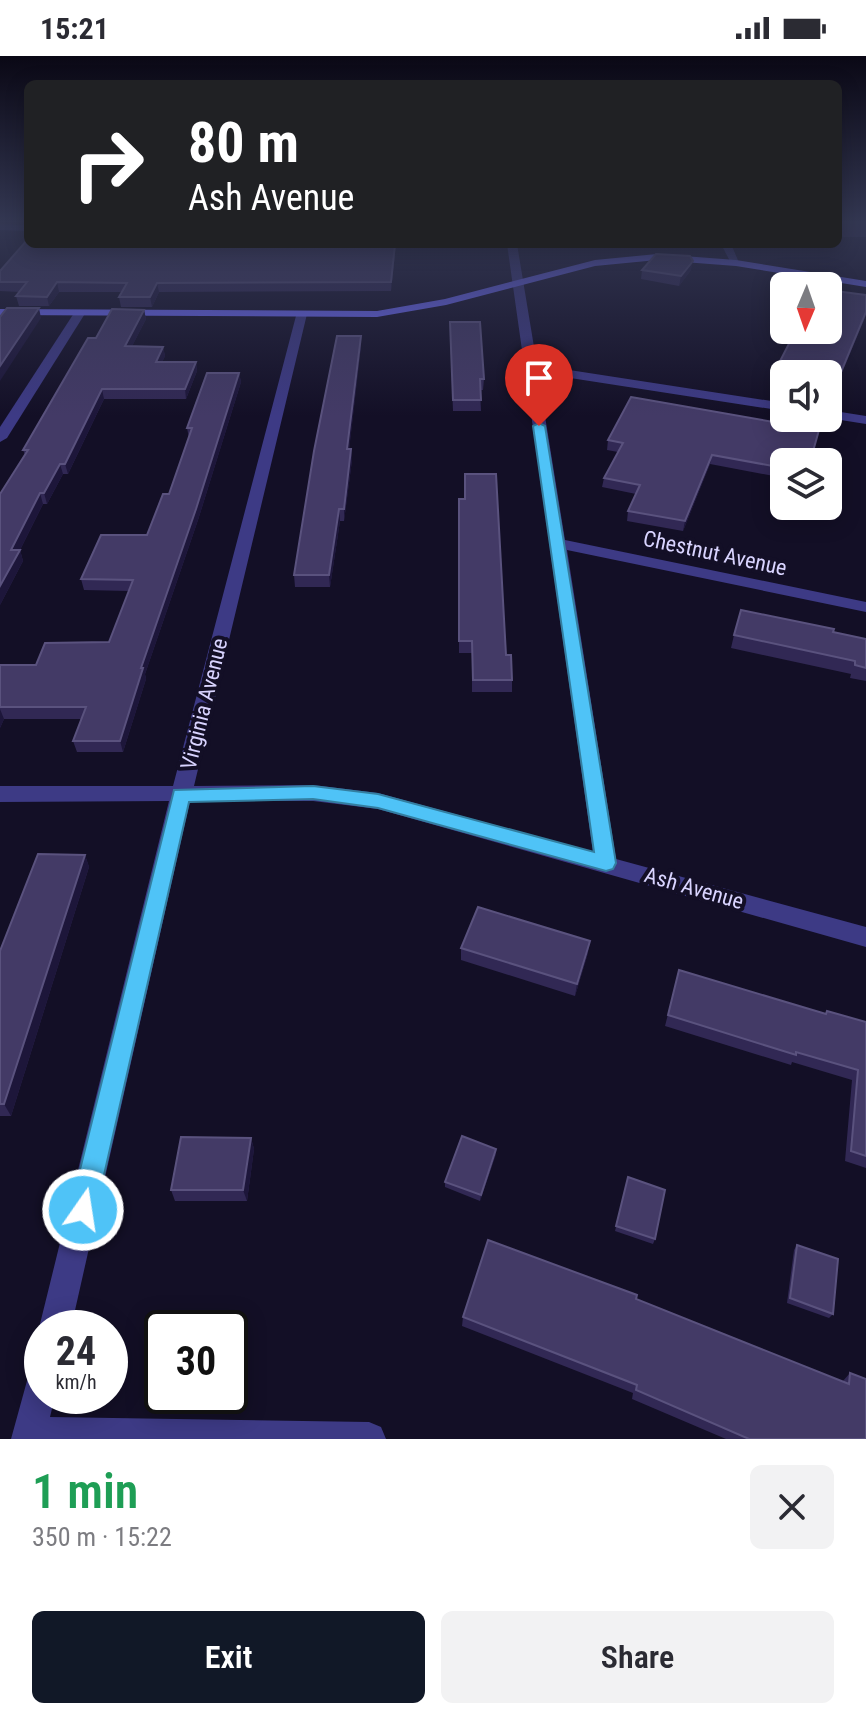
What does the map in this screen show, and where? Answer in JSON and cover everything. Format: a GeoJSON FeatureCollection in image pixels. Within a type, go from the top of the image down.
{"type":"FeatureCollection","features":[{"type":"Feature","properties":{"kind":"street"},"geometry":{"type":"LineString","coordinates":[[0,312],[301,314],[406,311],[509,287]]}},
{"type":"Feature","properties":{"kind":"street"},"geometry":{"type":"LineString","coordinates":[[516,287],[606,863]]}},
{"type":"Feature","properties":{"kind":"street"},"geometry":{"type":"LineString","coordinates":[[0,438],[80,312]]}},
{"type":"Feature","properties":{"kind":"street","name":"Virginia Avenue"},"geometry":{"type":"LineString","coordinates":[[59,1310],[181,795],[301,314]]}},
{"type":"Feature","properties":{"kind":"street"},"geometry":{"type":"LineString","coordinates":[[531,368],[548,368],[770,405]]}},
{"type":"Feature","properties":{"kind":"street"},"geometry":{"type":"LineString","coordinates":[[842,416],[866,420]]}},
{"type":"Feature","properties":{"kind":"street","name":"Chestnut Avenue"},"geometry":{"type":"LineString","coordinates":[[556,543],[866,607]]}},
{"type":"Feature","properties":{"kind":"street","name":"Ash Avenue"},"geometry":{"type":"LineString","coordinates":[[0,794],[313,793],[378,801],[866,937]]}},
{"type":"Feature","properties":{"kind":"street"},"geometry":{"type":"LineString","coordinates":[[34,1414],[29,1436],[369,1439]]}},
{"type":"Feature","properties":{"kind":"building"},"geometry":{"type":"Polygon","coordinates":[[[23,287],[54,287],[47,297],[16,296],[23,287]]]}},
{"type":"Feature","properties":{"kind":"building"},"geometry":{"type":"Polygon","coordinates":[[[125,287],[155,287],[150,297],[119,297],[125,287]]]}},
{"type":"Feature","properties":{"kind":"building"},"geometry":{"type":"Polygon","coordinates":[[[842,292],[866,295],[866,312],[842,370],[842,360],[781,360],[789,344],[842,344],[842,292]]]}},
{"type":"Feature","properties":{"kind":"building"},"geometry":{"type":"Polygon","coordinates":[[[7,308],[39,308],[0,366],[0,317],[7,308]]]}},
{"type":"Feature","properties":{"kind":"building"},"geometry":{"type":"Polygon","coordinates":[[[112,309],[144,310],[125,346],[163,347],[156,362],[196,362],[185,389],[102,389],[65,464],[60,464],[44,493],[40,493],[11,550],[20,550],[0,586],[0,494],[28,450],[23,450],[88,338],[96,338],[112,309]]]}},
{"type":"Feature","properties":{"kind":"building"},"geometry":{"type":"Polygon","coordinates":[[[450,322],[480,322],[484,379],[480,379],[481,400],[453,400],[450,322]]]}},
{"type":"Feature","properties":{"kind":"building"},"geometry":{"type":"Polygon","coordinates":[[[337,336],[361,336],[347,449],[351,449],[344,509],[339,509],[329,575],[294,575],[314,451],[337,336]]]}},
{"type":"Feature","properties":{"kind":"building"},"geometry":{"type":"Polygon","coordinates":[[[207,373],[239,373],[141,668],[120,741],[73,741],[86,707],[0,707],[0,665],[36,665],[45,643],[109,642],[133,580],[81,579],[101,535],[147,535],[163,494],[169,494],[192,428],[187,428],[207,373]]]}},
{"type":"Feature","properties":{"kind":"building"},"geometry":{"type":"Polygon","coordinates":[[[631,397],[770,421],[770,432],[818,432],[814,448],[770,448],[770,465],[712,455],[685,521],[628,511],[640,485],[604,478],[623,443],[608,440],[631,397]]]}},
{"type":"Feature","properties":{"kind":"building"},"geometry":{"type":"Polygon","coordinates":[[[465,474],[496,474],[506,655],[511,655],[512,680],[473,680],[472,641],[459,641],[459,499],[465,499],[465,474]]]}},
{"type":"Feature","properties":{"kind":"building"},"geometry":{"type":"Polygon","coordinates":[[[741,610],[834,629],[833,632],[866,639],[866,668],[855,665],[855,661],[734,635],[741,610]]]}},
{"type":"Feature","properties":{"kind":"building"},"geometry":{"type":"Polygon","coordinates":[[[38,854],[85,855],[4,1104],[0,1104],[0,951],[38,854]]]}},
{"type":"Feature","properties":{"kind":"building"},"geometry":{"type":"Polygon","coordinates":[[[478,907],[590,941],[577,984],[461,948],[478,907]]]}},
{"type":"Feature","properties":{"kind":"building"},"geometry":{"type":"Polygon","coordinates":[[[679,970],[826,1014],[827,1011],[866,1022],[866,1156],[851,1151],[858,1070],[796,1052],[796,1055],[668,1015],[679,970]]]}},
{"type":"Feature","properties":{"kind":"building"},"geometry":{"type":"Polygon","coordinates":[[[462,1136],[496,1149],[481,1195],[445,1182],[462,1136]]]}},
{"type":"Feature","properties":{"kind":"building"},"geometry":{"type":"Polygon","coordinates":[[[181,1137],[251,1138],[243,1190],[171,1190],[181,1137]]]}},
{"type":"Feature","properties":{"kind":"building"},"geometry":{"type":"Polygon","coordinates":[[[628,1177],[665,1190],[655,1239],[616,1226],[628,1177]]]}},
{"type":"Feature","properties":{"kind":"building"},"geometry":{"type":"Polygon","coordinates":[[[488,1240],[637,1295],[636,1299],[849,1384],[850,1373],[866,1379],[866,1439],[749,1439],[636,1390],[637,1385],[463,1317],[488,1240]]]}},
{"type":"Feature","properties":{"kind":"building"},"geometry":{"type":"Polygon","coordinates":[[[797,1245],[838,1259],[833,1314],[790,1298],[797,1245]]]}},
{"type":"Feature","properties":{"kind":"route"},"geometry":{"type":"LineString","coordinates":[[83,1210],[181,795],[313,793],[378,801],[606,863],[539,426]]}}]}
